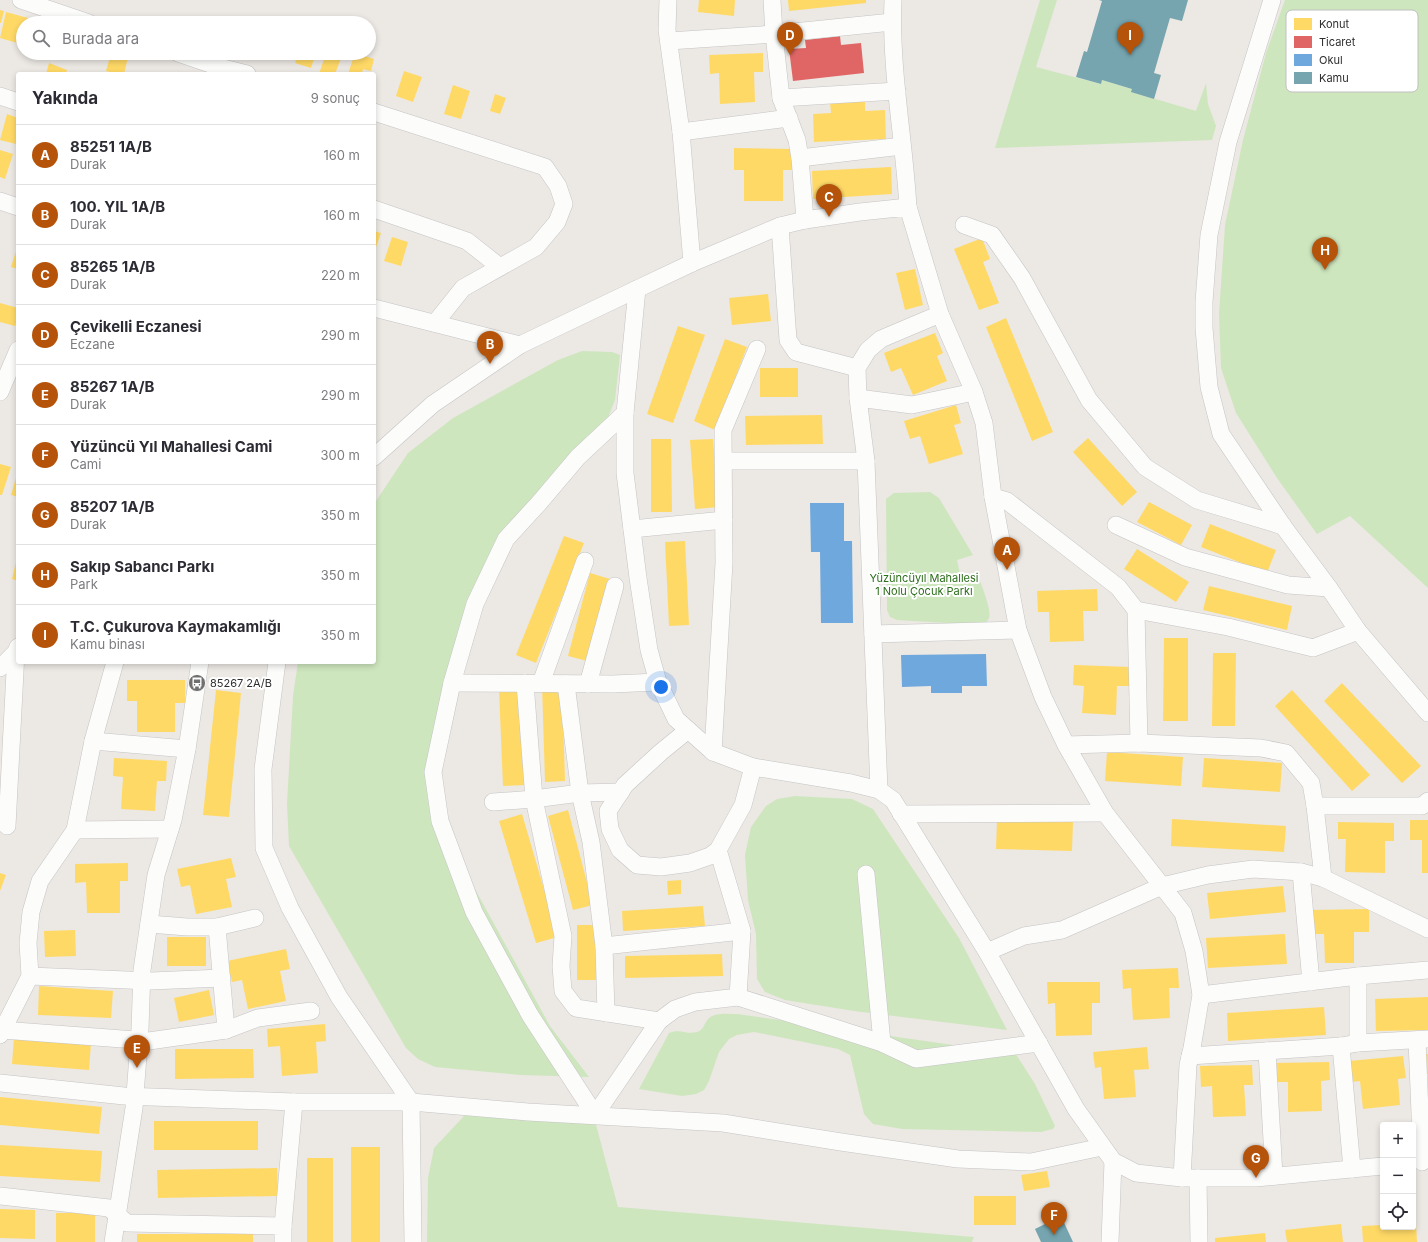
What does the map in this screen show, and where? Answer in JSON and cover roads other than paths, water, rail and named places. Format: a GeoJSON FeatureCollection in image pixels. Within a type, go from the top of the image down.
{"type":"FeatureCollection","features":[{"type":"Feature","properties":{"kind":"street"},"geometry":{"type":"LineString","coordinates":[[21,0],[68,16]]}},
{"type":"Feature","properties":{"kind":"street"},"geometry":{"type":"LineString","coordinates":[[668,0],[667,30],[682,132],[692,263]]}},
{"type":"Feature","properties":{"kind":"street"},"geometry":{"type":"LineString","coordinates":[[772,0],[781,98],[797,140],[805,220]]}},
{"type":"Feature","properties":{"kind":"street"},"geometry":{"type":"LineString","coordinates":[[893,0],[892,22],[908,207],[940,314],[974,392],[984,422],[993,497],[1018,630],[1043,697],[1066,744],[1105,813],[1183,913],[1194,951],[1201,995],[1188,1064],[1182,1178]]}},
{"type":"Feature","properties":{"kind":"street"},"geometry":{"type":"LineString","coordinates":[[1272,0],[1228,142],[1209,235],[1204,302],[1204,328],[1209,387],[1221,434],[1283,526],[1358,630],[1428,713]]}},
{"type":"Feature","properties":{"kind":"street"},"geometry":{"type":"LineString","coordinates":[[669,41],[774,34],[892,22]]}},
{"type":"Feature","properties":{"kind":"street"},"geometry":{"type":"LineString","coordinates":[[194,60],[218,71]]}},
{"type":"Feature","properties":{"kind":"street"},"geometry":{"type":"LineString","coordinates":[[781,98],[897,91]]}},
{"type":"Feature","properties":{"kind":"street"},"geometry":{"type":"LineString","coordinates":[[0,96],[16,101]]}},
{"type":"Feature","properties":{"kind":"street"},"geometry":{"type":"LineString","coordinates":[[376,113],[545,167],[558,186],[564,204],[557,222],[536,247],[463,288],[435,323]]}},
{"type":"Feature","properties":{"kind":"street"},"geometry":{"type":"LineString","coordinates":[[682,132],[789,118]]}},
{"type":"Feature","properties":{"kind":"street"},"geometry":{"type":"LineString","coordinates":[[800,158],[902,146]]}},
{"type":"Feature","properties":{"kind":"street"},"geometry":{"type":"LineString","coordinates":[[0,201],[16,206]]}},
{"type":"Feature","properties":{"kind":"street"},"geometry":{"type":"LineString","coordinates":[[376,455],[432,404],[520,345],[692,263],[780,226],[805,220],[908,207]]}},
{"type":"Feature","properties":{"kind":"street"},"geometry":{"type":"LineString","coordinates":[[376,210],[466,241],[500,267]]}},
{"type":"Feature","properties":{"kind":"street"},"geometry":{"type":"LineString","coordinates":[[964,225],[992,235],[1022,278],[1089,400],[1145,467],[1198,500],[1283,526]]}},
{"type":"Feature","properties":{"kind":"street"},"geometry":{"type":"LineString","coordinates":[[780,226],[788,340],[796,352],[857,368]]}},
{"type":"Feature","properties":{"kind":"street"},"geometry":{"type":"LineString","coordinates":[[637,289],[625,413],[625,473],[650,650],[658,682],[676,720],[713,752],[753,767],[851,783],[879,790],[894,800],[901,814],[987,952],[1076,1109],[1113,1162],[1136,1173],[1182,1178],[1256,1178],[1380,1166]]}},
{"type":"Feature","properties":{"kind":"street"},"geometry":{"type":"LineString","coordinates":[[376,308],[520,345]]}},
{"type":"Feature","properties":{"kind":"street"},"geometry":{"type":"LineString","coordinates":[[879,790],[866,462],[858,398],[857,368],[868,350],[881,339],[940,314]]}},
{"type":"Feature","properties":{"kind":"street"},"geometry":{"type":"LineString","coordinates":[[713,752],[724,563],[723,430],[757,349]]}},
{"type":"Feature","properties":{"kind":"street"},"geometry":{"type":"LineString","coordinates":[[0,392],[16,355]]}},
{"type":"Feature","properties":{"kind":"street"},"geometry":{"type":"LineString","coordinates":[[858,398],[912,405],[974,392]]}},
{"type":"Feature","properties":{"kind":"street"},"geometry":{"type":"LineString","coordinates":[[595,1115],[530,1015],[474,912],[440,821],[433,772],[452,683],[475,604],[506,539],[578,457],[625,413]]}},
{"type":"Feature","properties":{"kind":"street"},"geometry":{"type":"LineString","coordinates":[[724,461],[866,462]]}},
{"type":"Feature","properties":{"kind":"street"},"geometry":{"type":"LineString","coordinates":[[993,497],[1007,501],[1118,587],[1136,610],[1139,743]]}},
{"type":"Feature","properties":{"kind":"street"},"geometry":{"type":"LineString","coordinates":[[632,529],[724,520]]}},
{"type":"Feature","properties":{"kind":"street"},"geometry":{"type":"LineString","coordinates":[[1116,525],[1185,557],[1288,585],[1329,588]]}},
{"type":"Feature","properties":{"kind":"street"},"geometry":{"type":"LineString","coordinates":[[541,683],[584,561]]}},
{"type":"Feature","properties":{"kind":"street"},"geometry":{"type":"LineString","coordinates":[[588,684],[614,586]]}},
{"type":"Feature","properties":{"kind":"street"},"geometry":{"type":"LineString","coordinates":[[1136,610],[1228,627],[1313,648],[1358,630]]}},
{"type":"Feature","properties":{"kind":"street"},"geometry":{"type":"LineString","coordinates":[[873,634],[1018,630]]}},
{"type":"Feature","properties":{"kind":"street"},"geometry":{"type":"LineString","coordinates":[[0,668],[16,651]]}},
{"type":"Feature","properties":{"kind":"street"},"geometry":{"type":"LineString","coordinates":[[7,826],[16,664]]}},
{"type":"Feature","properties":{"kind":"street"},"geometry":{"type":"LineString","coordinates":[[114,664],[93,741],[75,830],[40,881],[31,912],[28,943],[30,976],[1,1033],[149,1040],[226,1030],[258,1018],[311,1010]]}},
{"type":"Feature","properties":{"kind":"street"},"geometry":{"type":"LineString","coordinates":[[113,1242],[135,1096],[142,980],[156,875],[170,829],[187,749],[200,664]]}},
{"type":"Feature","properties":{"kind":"street"},"geometry":{"type":"LineString","coordinates":[[277,664],[263,769],[264,848],[290,908],[339,997],[412,1102],[413,1242]]}},
{"type":"Feature","properties":{"kind":"street"},"geometry":{"type":"LineString","coordinates":[[452,683],[613,684],[658,682]]}},
{"type":"Feature","properties":{"kind":"street"},"geometry":{"type":"LineString","coordinates":[[524,683],[534,799],[563,936],[561,966],[564,991],[576,1008],[659,1021]]}},
{"type":"Feature","properties":{"kind":"street"},"geometry":{"type":"LineString","coordinates":[[566,684],[580,793],[591,842],[604,946],[606,1013]]}},
{"type":"Feature","properties":{"kind":"street"},"geometry":{"type":"LineString","coordinates":[[688,730],[625,785],[608,811],[610,829],[620,850],[637,864],[661,868],[690,863],[710,856],[718,850],[743,805],[753,767]]}},
{"type":"Feature","properties":{"kind":"street"},"geometry":{"type":"LineString","coordinates":[[93,741],[187,749]]}},
{"type":"Feature","properties":{"kind":"street"},"geometry":{"type":"LineString","coordinates":[[1066,744],[1139,743],[1261,748],[1286,754],[1311,783],[1323,878]]}},
{"type":"Feature","properties":{"kind":"street"},"geometry":{"type":"LineString","coordinates":[[493,802],[534,799],[580,793],[621,792]]}},
{"type":"Feature","properties":{"kind":"street"},"geometry":{"type":"LineString","coordinates":[[1315,806],[1422,806],[1428,801]]}},
{"type":"Feature","properties":{"kind":"street"},"geometry":{"type":"LineString","coordinates":[[901,814],[1105,813]]}},
{"type":"Feature","properties":{"kind":"street"},"geometry":{"type":"LineString","coordinates":[[75,830],[170,829]]}},
{"type":"Feature","properties":{"kind":"street"},"geometry":{"type":"LineString","coordinates":[[718,850],[742,931],[738,997]]}},
{"type":"Feature","properties":{"kind":"street"},"geometry":{"type":"LineString","coordinates":[[987,952],[1024,936],[1062,930],[1162,886],[1208,875],[1254,869],[1301,872],[1323,878],[1428,929]]}},
{"type":"Feature","properties":{"kind":"street"},"geometry":{"type":"LineString","coordinates":[[1301,872],[1310,982]]}},
{"type":"Feature","properties":{"kind":"street"},"geometry":{"type":"LineString","coordinates":[[866,874],[882,1043]]}},
{"type":"Feature","properties":{"kind":"street"},"geometry":{"type":"LineString","coordinates":[[149,924],[187,928],[217,927],[254,918]]}},
{"type":"Feature","properties":{"kind":"street"},"geometry":{"type":"LineString","coordinates":[[217,927],[226,1030]]}},
{"type":"Feature","properties":{"kind":"street"},"geometry":{"type":"LineString","coordinates":[[604,946],[742,931]]}},
{"type":"Feature","properties":{"kind":"street"},"geometry":{"type":"LineString","coordinates":[[1201,995],[1358,976],[1428,970]]}},
{"type":"Feature","properties":{"kind":"street"},"geometry":{"type":"LineString","coordinates":[[30,976],[151,981],[222,978]]}},
{"type":"Feature","properties":{"kind":"street"},"geometry":{"type":"LineString","coordinates":[[1358,976],[1358,1043]]}},
{"type":"Feature","properties":{"kind":"street"},"geometry":{"type":"LineString","coordinates":[[595,1115],[659,1021],[675,1009],[695,1002],[738,997],[882,1043],[916,1059],[1038,1043]]}},
{"type":"Feature","properties":{"kind":"street"},"geometry":{"type":"LineString","coordinates":[[1190,1056],[1341,1046],[1358,1043],[1422,1040],[1421,1162]]}},
{"type":"Feature","properties":{"kind":"street"},"geometry":{"type":"LineString","coordinates":[[1341,1046],[1352,1169]]}},
{"type":"Feature","properties":{"kind":"street"},"geometry":{"type":"LineString","coordinates":[[1267,1051],[1274,1176]]}},
{"type":"Feature","properties":{"kind":"street"},"geometry":{"type":"LineString","coordinates":[[0,1083],[135,1096],[294,1102],[412,1102],[723,1123],[958,1160],[1031,1162],[1102,1147]]}},
{"type":"Feature","properties":{"kind":"street"},"geometry":{"type":"LineString","coordinates":[[0,1196],[109,1208],[127,1223],[283,1234],[294,1102]]}},
{"type":"Feature","properties":{"kind":"street"},"geometry":{"type":"LineString","coordinates":[[1110,1242],[1113,1162]]}},
{"type":"Feature","properties":{"kind":"street"},"geometry":{"type":"LineString","coordinates":[[1198,1178],[1199,1242]]}},
{"type":"Feature","properties":{"kind":"place","name":"Çevikelli Eczanesi"},"geometry":{"type":"Point","coordinates":[790,55]}},
{"type":"Feature","properties":{"kind":"place","name":"T.C. Çukurova Kaymakamlığı"},"geometry":{"type":"Point","coordinates":[1130,55]}},
{"type":"Feature","properties":{"kind":"place","name":"85265 1A/B"},"geometry":{"type":"Point","coordinates":[829,217]}},
{"type":"Feature","properties":{"kind":"place","name":"Sakıp Sabancı Parkı"},"geometry":{"type":"Point","coordinates":[1325,270]}},
{"type":"Feature","properties":{"kind":"place","name":"100. YIL 1A/B"},"geometry":{"type":"Point","coordinates":[490,364]}},
{"type":"Feature","properties":{"kind":"place","name":"85251 1A/B"},"geometry":{"type":"Point","coordinates":[1007,570]}},
{"type":"Feature","properties":{"kind":"place","name":"85267 2A/B"},"geometry":{"type":"Point","coordinates":[197,683]}},
{"type":"Feature","properties":{"kind":"place","name":"85267 1A/B"},"geometry":{"type":"Point","coordinates":[137,1068]}},
{"type":"Feature","properties":{"kind":"place","name":"85207 1A/B"},"geometry":{"type":"Point","coordinates":[1256,1178]}},
{"type":"Feature","properties":{"kind":"place","name":"Yüzüncü Yıl Mahallesi Cami"},"geometry":{"type":"Point","coordinates":[1054,1235]}},
{"type":"Feature","properties":{"kind":"park label","name":"Yüzüncüyıl Mahallesi 1 Nolu Çocuk Parkı"},"geometry":{"type":"Point","coordinates":[924,584]}}]}
